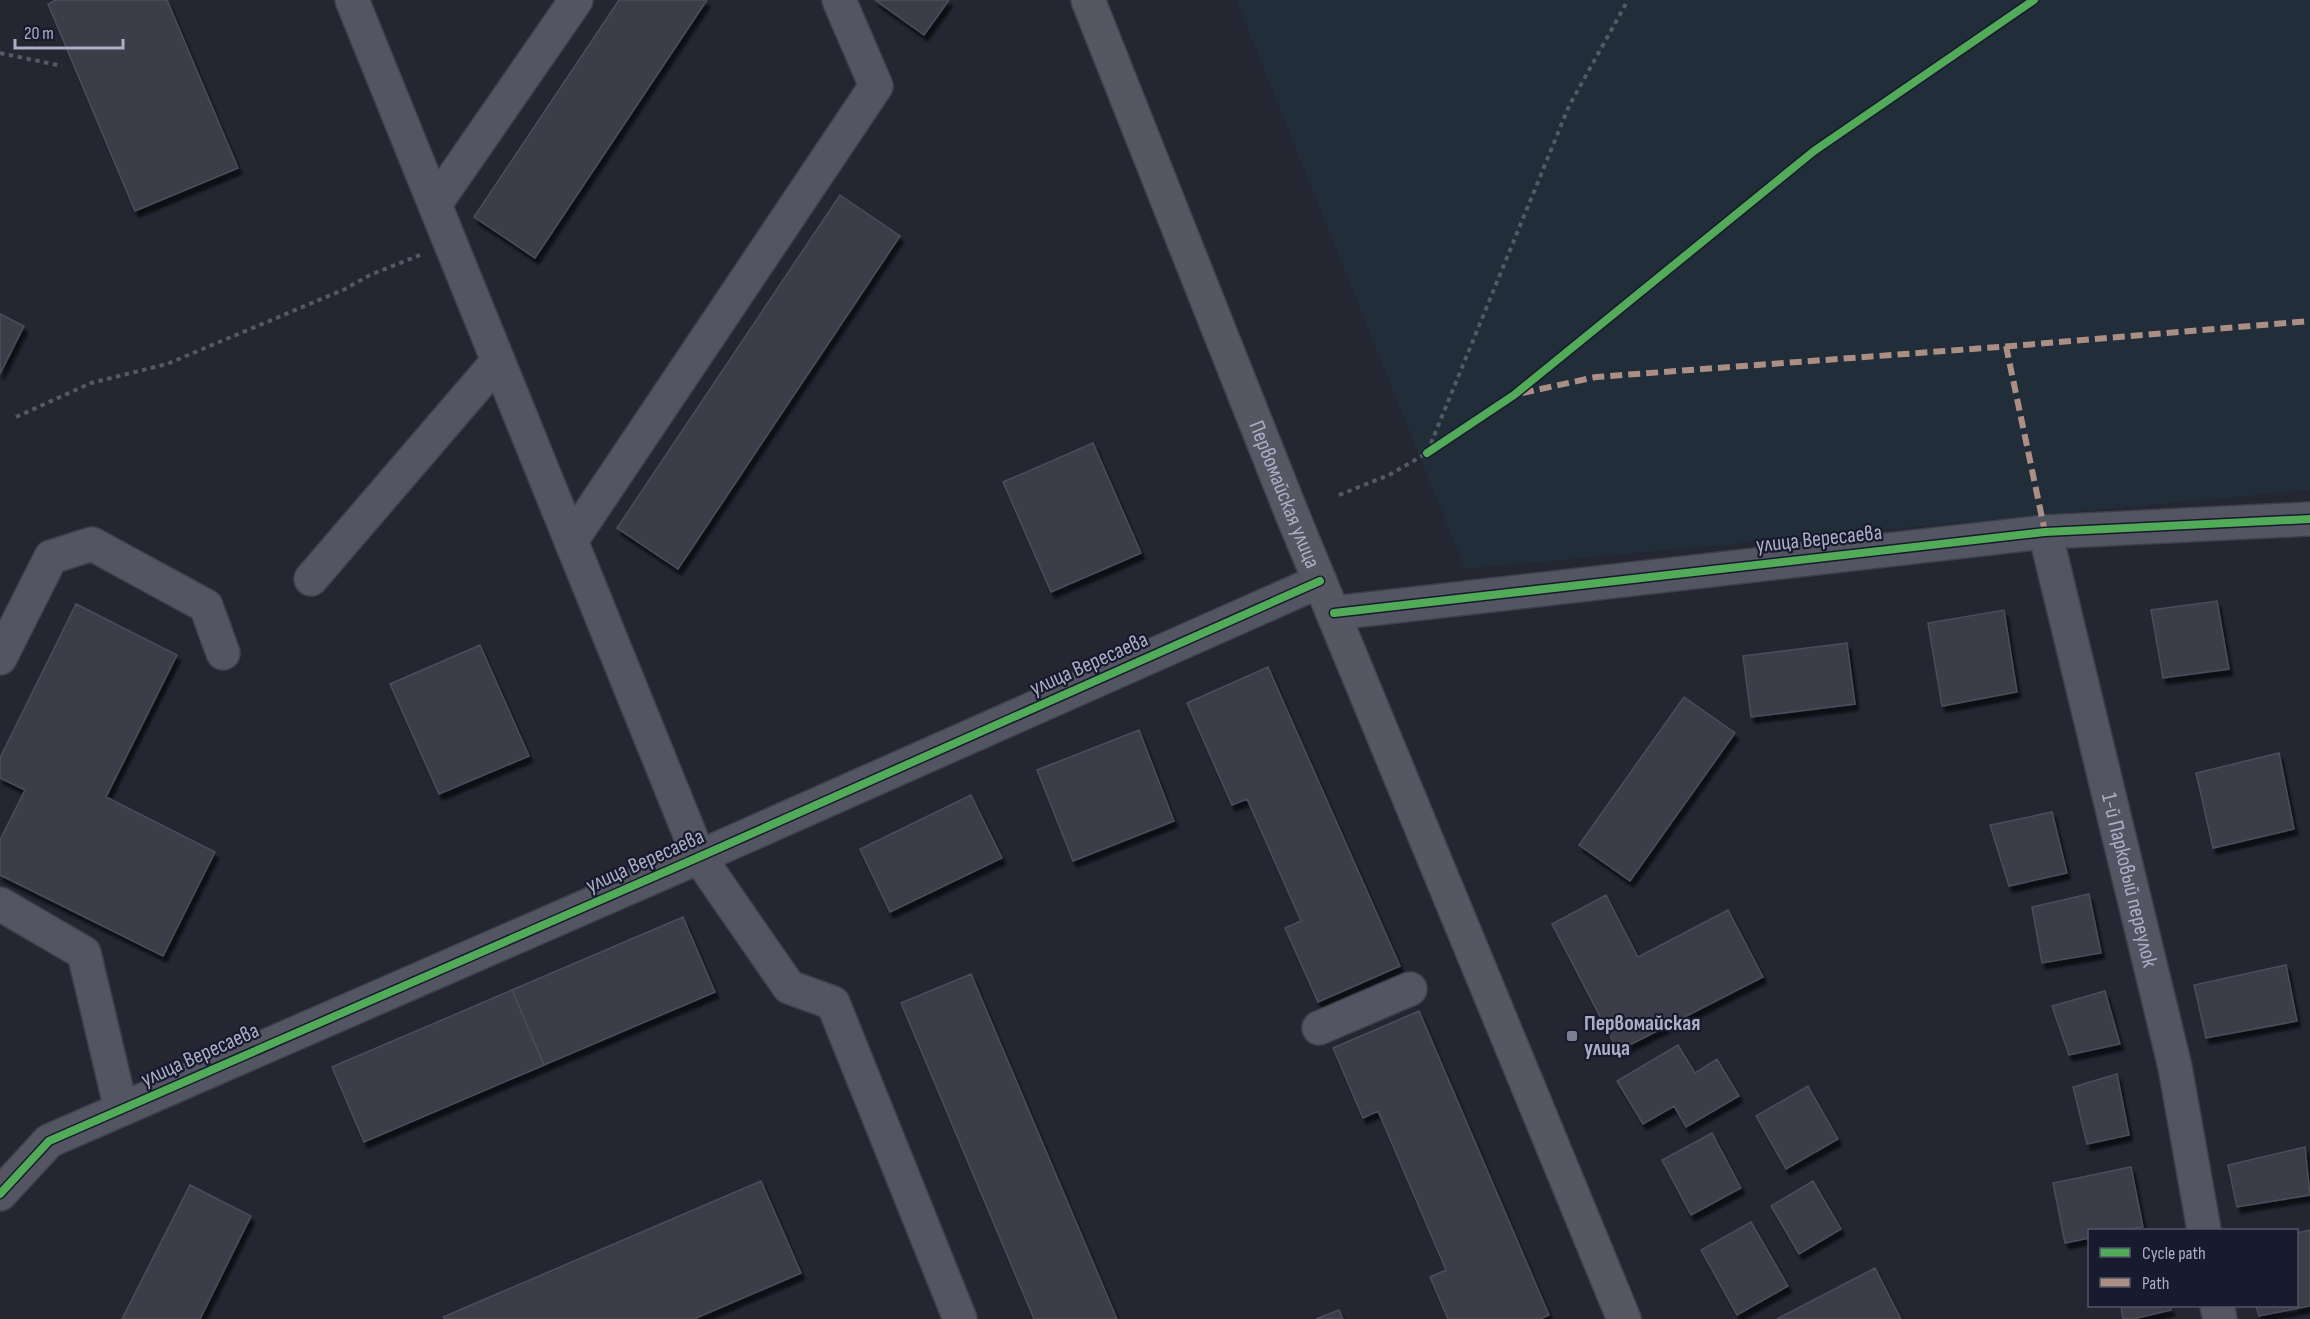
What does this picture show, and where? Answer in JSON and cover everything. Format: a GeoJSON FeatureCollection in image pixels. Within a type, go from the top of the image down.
{"type":"FeatureCollection","features":[{"type":"Feature","properties":{"kind":"main road","name":"Первомайская улица"},"geometry":{"type":"LineString","coordinates":[[1088,0],[1320,581],[1621,1318]]}},
{"type":"Feature","properties":{"kind":"street"},"geometry":{"type":"LineString","coordinates":[[352,0],[699,857],[789,987],[833,1003],[960,1319]]}},
{"type":"Feature","properties":{"kind":"street"},"geometry":{"type":"LineString","coordinates":[[435,204],[576,0]]}},
{"type":"Feature","properties":{"kind":"street"},"geometry":{"type":"LineString","coordinates":[[571,540],[876,86],[839,0]]}},
{"type":"Feature","properties":{"kind":"street"},"geometry":{"type":"LineString","coordinates":[[311,579],[498,360]]}},
{"type":"Feature","properties":{"kind":"street","name":"улица Вересаева"},"geometry":{"type":"LineString","coordinates":[[1334,612],[2045,532],[2310,519]]}},
{"type":"Feature","properties":{"kind":"street","name":"1-й Парковый переулок"},"geometry":{"type":"LineString","coordinates":[[2045,532],[2175,1067],[2204,1229]]}},
{"type":"Feature","properties":{"kind":"street"},"geometry":{"type":"LineString","coordinates":[[0,658],[51,557],[92,544],[206,606],[223,652]]}},
{"type":"Feature","properties":{"kind":"street","name":"улица Вересаева"},"geometry":{"type":"LineString","coordinates":[[0,1194],[49,1141],[699,857],[1320,581]]}},
{"type":"Feature","properties":{"kind":"street"},"geometry":{"type":"LineString","coordinates":[[0,904],[84,953],[121,1109]]}},
{"type":"Feature","properties":{"kind":"street"},"geometry":{"type":"LineString","coordinates":[[1319,1028],[1410,989]]}},
{"type":"Feature","properties":{"kind":"path"},"geometry":{"type":"LineString","coordinates":[[1427,453],[1569,106],[1628,0]]}},
{"type":"Feature","properties":{"kind":"path"},"geometry":{"type":"LineString","coordinates":[[0,53],[62,66]]}},
{"type":"Feature","properties":{"kind":"path"},"geometry":{"type":"LineString","coordinates":[[16,417],[91,383],[167,364],[345,289],[370,275],[451,243]]}},
{"type":"Feature","properties":{"kind":"path"},"geometry":{"type":"LineString","coordinates":[[1339,495],[1389,476],[1436,446]]}},
{"type":"Feature","properties":{"kind":"shaded area"},"geometry":{"type":"Polygon","coordinates":[[[1236,0],[2310,0],[2310,490],[1465,569],[1236,0]]]}},
{"type":"Feature","properties":{"kind":"building"},"geometry":{"type":"Polygon","coordinates":[[[56,0],[167,0],[238,168],[135,211],[48,4],[56,0]]]}},
{"type":"Feature","properties":{"kind":"building"},"geometry":{"type":"Polygon","coordinates":[[[619,0],[707,0],[535,258],[474,217],[619,0]]]}},
{"type":"Feature","properties":{"kind":"building"},"geometry":{"type":"Polygon","coordinates":[[[875,0],[949,0],[924,35],[875,0]]]}},
{"type":"Feature","properties":{"kind":"building"},"geometry":{"type":"Polygon","coordinates":[[[840,195],[900,236],[678,569],[617,528],[840,195]]]}},
{"type":"Feature","properties":{"kind":"building"},"geometry":{"type":"Polygon","coordinates":[[[0,314],[24,326],[0,374],[0,314]]]}},
{"type":"Feature","properties":{"kind":"building"},"geometry":{"type":"Polygon","coordinates":[[[1093,443],[1141,553],[1051,592],[1003,482],[1093,443]]]}},
{"type":"Feature","properties":{"kind":"building"},"geometry":{"type":"Polygon","coordinates":[[[2217,601],[2229,669],[2163,678],[2151,610],[2217,601]]]}},
{"type":"Feature","properties":{"kind":"building"},"geometry":{"type":"Polygon","coordinates":[[[76,604],[177,655],[106,797],[215,852],[163,956],[0,875],[0,840],[25,790],[0,778],[0,758],[76,604]]]}},
{"type":"Feature","properties":{"kind":"building"},"geometry":{"type":"Polygon","coordinates":[[[2004,610],[2017,692],[1942,706],[1928,623],[2004,610]]]}},
{"type":"Feature","properties":{"kind":"building"},"geometry":{"type":"Polygon","coordinates":[[[1847,643],[1855,704],[1751,717],[1743,656],[1847,643]]]}},
{"type":"Feature","properties":{"kind":"building"},"geometry":{"type":"Polygon","coordinates":[[[480,645],[529,756],[439,794],[390,684],[480,645]]]}},
{"type":"Feature","properties":{"kind":"building"},"geometry":{"type":"Polygon","coordinates":[[[1268,667],[1400,966],[1318,1002],[1285,928],[1301,921],[1247,799],[1232,805],[1187,703],[1268,667]]]}},
{"type":"Feature","properties":{"kind":"building"},"geometry":{"type":"Polygon","coordinates":[[[1684,697],[1735,733],[1630,881],[1579,845],[1684,697]]]}},
{"type":"Feature","properties":{"kind":"building"},"geometry":{"type":"Polygon","coordinates":[[[1139,730],[1174,821],[1073,861],[1037,770],[1139,730]]]}},
{"type":"Feature","properties":{"kind":"building"},"geometry":{"type":"Polygon","coordinates":[[[2279,753],[2294,829],[2213,848],[2196,773],[2279,753]]]}},
{"type":"Feature","properties":{"kind":"building"},"geometry":{"type":"Polygon","coordinates":[[[971,795],[1002,858],[890,912],[860,849],[971,795]]]}},
{"type":"Feature","properties":{"kind":"building"},"geometry":{"type":"Polygon","coordinates":[[[2052,812],[2067,873],[2009,886],[1990,825],[2052,812]]]}},
{"type":"Feature","properties":{"kind":"building"},"geometry":{"type":"Polygon","coordinates":[[[2089,894],[2101,953],[2042,963],[2032,907],[2089,894]]]}},
{"type":"Feature","properties":{"kind":"building"},"geometry":{"type":"Polygon","coordinates":[[[1606,895],[1638,957],[1728,910],[1763,977],[1618,1051],[1552,924],[1606,895]]]}},
{"type":"Feature","properties":{"kind":"building"},"geometry":{"type":"Polygon","coordinates":[[[683,917],[715,992],[544,1065],[512,990],[683,917]]]}},
{"type":"Feature","properties":{"kind":"building"},"geometry":{"type":"Polygon","coordinates":[[[2286,965],[2297,1021],[2206,1038],[2194,985],[2286,965]]]}},
{"type":"Feature","properties":{"kind":"building"},"geometry":{"type":"Polygon","coordinates":[[[971,974],[1117,1319],[1034,1319],[901,1003],[971,974]]]}},
{"type":"Feature","properties":{"kind":"building"},"geometry":{"type":"Polygon","coordinates":[[[512,990],[544,1065],[364,1142],[332,1067],[512,990]]]}},
{"type":"Feature","properties":{"kind":"building"},"geometry":{"type":"Polygon","coordinates":[[[2105,991],[2120,1044],[2069,1055],[2052,1006],[2105,991]]]}},
{"type":"Feature","properties":{"kind":"building"},"geometry":{"type":"Polygon","coordinates":[[[1419,1011],[1549,1315],[1540,1319],[1448,1319],[1430,1277],[1446,1270],[1378,1111],[1363,1118],[1333,1048],[1419,1011]]]}},
{"type":"Feature","properties":{"kind":"building"},"geometry":{"type":"Polygon","coordinates":[[[1678,1045],[1695,1073],[1717,1059],[1739,1096],[1686,1127],[1674,1106],[1643,1124],[1617,1081],[1678,1045]]]}},
{"type":"Feature","properties":{"kind":"building"},"geometry":{"type":"Polygon","coordinates":[[[2117,1074],[2129,1135],[2087,1144],[2073,1087],[2117,1074]]]}},
{"type":"Feature","properties":{"kind":"building"},"geometry":{"type":"Polygon","coordinates":[[[1808,1086],[1838,1139],[1786,1169],[1756,1116],[1808,1086]]]}},
{"type":"Feature","properties":{"kind":"building"},"geometry":{"type":"Polygon","coordinates":[[[1712,1133],[1741,1188],[1691,1215],[1662,1160],[1712,1133]]]}},
{"type":"Feature","properties":{"kind":"building"},"geometry":{"type":"Polygon","coordinates":[[[2305,1147],[2310,1195],[2237,1207],[2228,1165],[2305,1147]]]}},
{"type":"Feature","properties":{"kind":"building"},"geometry":{"type":"Polygon","coordinates":[[[2131,1167],[2143,1227],[2088,1229],[2088,1238],[2065,1243],[2053,1183],[2131,1167]]]}},
{"type":"Feature","properties":{"kind":"building"},"geometry":{"type":"Polygon","coordinates":[[[761,1181],[801,1273],[694,1319],[445,1319],[443,1317],[761,1181]]]}},
{"type":"Feature","properties":{"kind":"building"},"geometry":{"type":"Polygon","coordinates":[[[1813,1181],[1841,1229],[1799,1254],[1771,1206],[1813,1181]]]}},
{"type":"Feature","properties":{"kind":"building"},"geometry":{"type":"Polygon","coordinates":[[[190,1185],[251,1216],[200,1319],[122,1319],[190,1185]]]}},
{"type":"Feature","properties":{"kind":"building"},"geometry":{"type":"Polygon","coordinates":[[[1751,1222],[1788,1286],[1737,1315],[1701,1250],[1751,1222]]]}},
{"type":"Feature","properties":{"kind":"building"},"geometry":{"type":"Polygon","coordinates":[[[2310,1230],[2310,1306],[2259,1316],[2256,1307],[2298,1307],[2298,1233],[2310,1230]]]}},
{"type":"Feature","properties":{"kind":"building"},"geometry":{"type":"Polygon","coordinates":[[[1875,1268],[1901,1319],[1777,1319],[1875,1268]]]}},
{"type":"Feature","properties":{"kind":"building"},"geometry":{"type":"Polygon","coordinates":[[[2121,1307],[2170,1307],[2171,1310],[2133,1319],[2123,1319],[2121,1307]]]}},
{"type":"Feature","properties":{"kind":"building"},"geometry":{"type":"Polygon","coordinates":[[[1339,1310],[1343,1319],[1316,1319],[1339,1310]]]}},
{"type":"Feature","properties":{"kind":"marked path"},"geometry":{"type":"LineString","coordinates":[[1522,393],[1596,377],[2310,321]]}},
{"type":"Feature","properties":{"kind":"marked path"},"geometry":{"type":"LineString","coordinates":[[2006,346],[2045,532]]}},
{"type":"Feature","properties":{"kind":"cycle path"},"geometry":{"type":"LineString","coordinates":[[1427,453],[1514,395],[1814,151],[2034,0]]}},
{"type":"Feature","properties":{"kind":"cycle path"},"geometry":{"type":"LineString","coordinates":[[1334,613],[2045,532],[2310,519]]}},
{"type":"Feature","properties":{"kind":"cycle path"},"geometry":{"type":"LineString","coordinates":[[0,1194],[49,1141],[699,857],[1320,581]]}},
{"type":"Feature","properties":{"kind":"place","name":"Первомайская улица"},"geometry":{"type":"Point","coordinates":[1572,1036]}}]}
